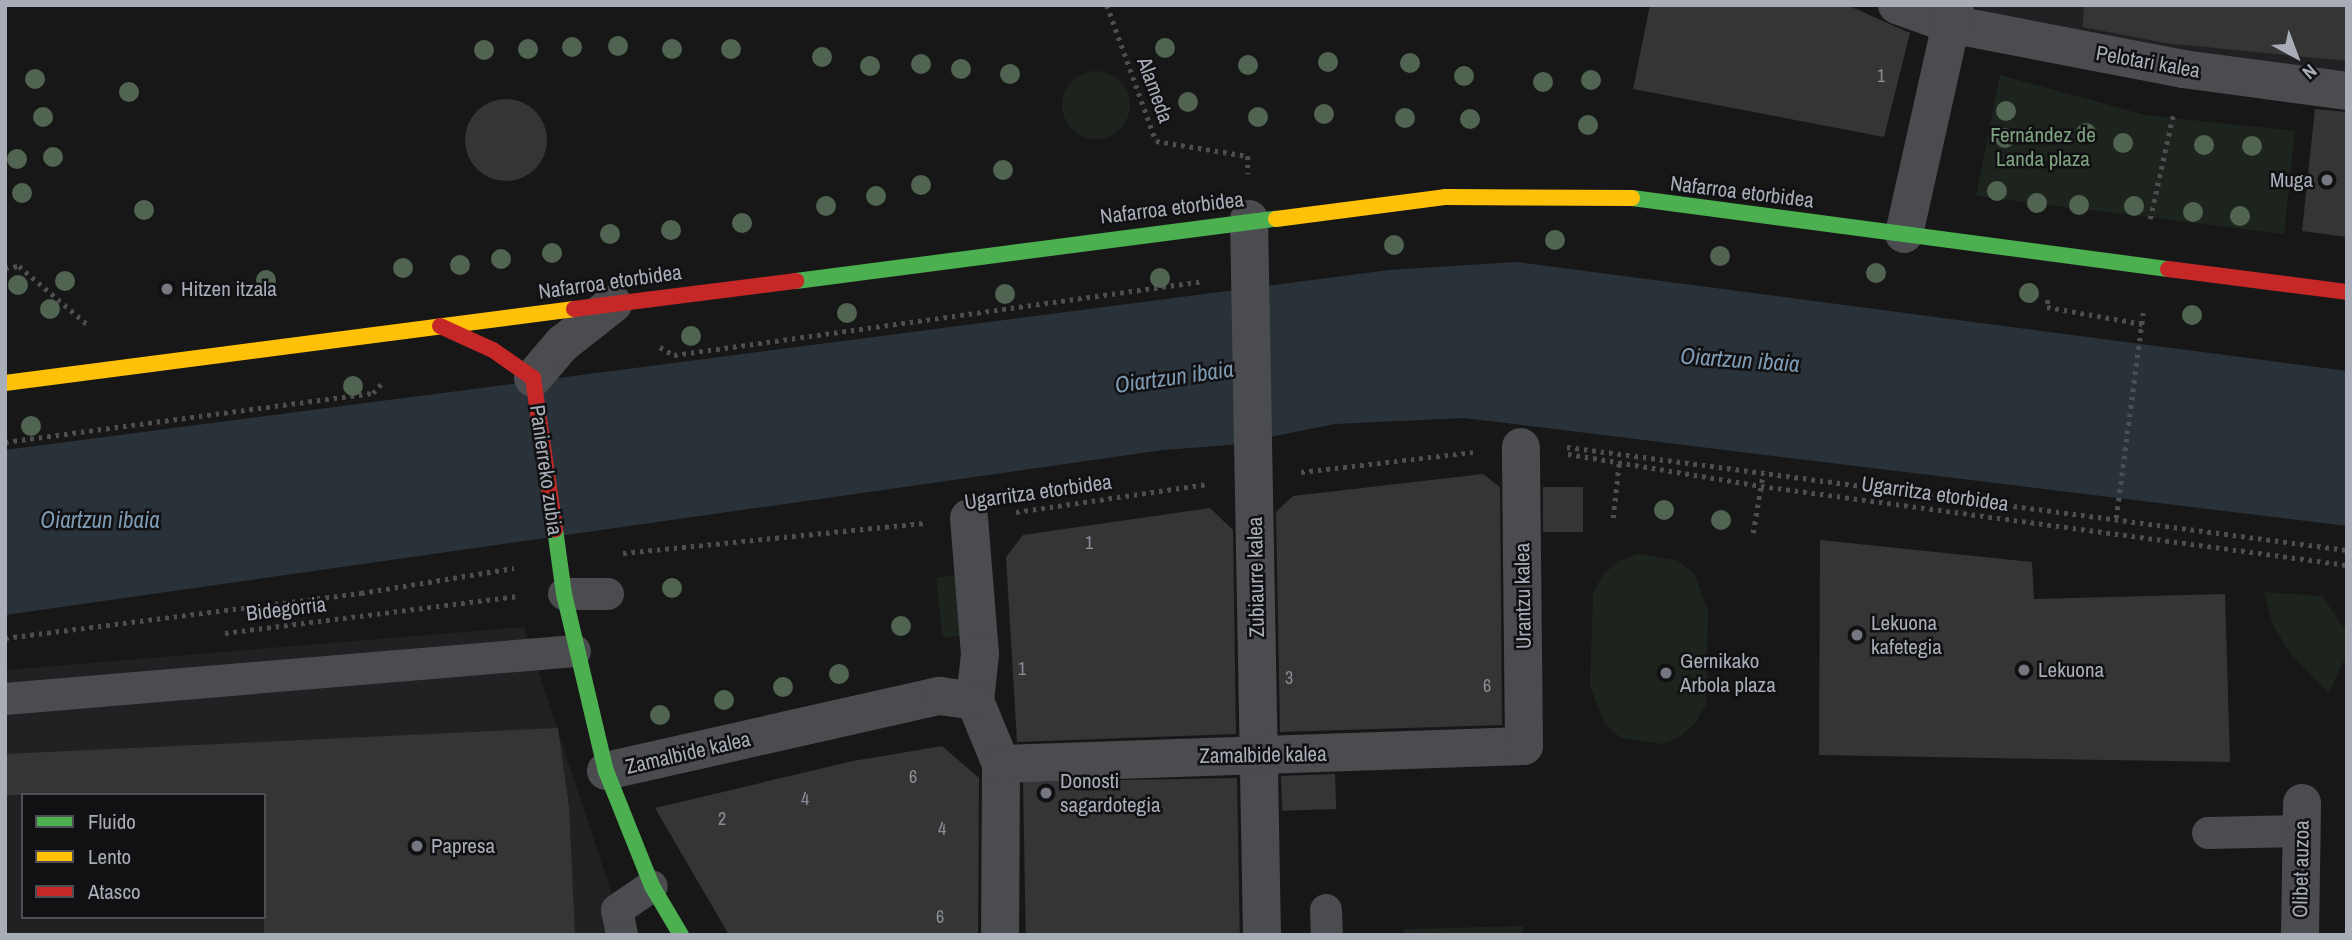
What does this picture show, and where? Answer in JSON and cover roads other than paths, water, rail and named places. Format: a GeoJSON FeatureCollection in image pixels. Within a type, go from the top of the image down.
{"type":"FeatureCollection","features":[{"type":"Feature","properties":{"kind":"main road","name":"Nafarroa etorbidea"},"geometry":{"type":"LineString","coordinates":[[5,383],[613,304],[1249,202],[1564,195],[1622,197],[2347,292]]}},
{"type":"Feature","properties":{"kind":"main road","name":"Panierreko zubia"},"geometry":{"type":"LineString","coordinates":[[439,326],[493,350],[533,378],[564,594],[575,651],[606,771],[652,886],[681,935]]}},
{"type":"Feature","properties":{"kind":"street","name":"Pelotari kalea"},"geometry":{"type":"LineString","coordinates":[[1897,5],[1952,15],[2183,69],[2347,91]]}},
{"type":"Feature","properties":{"kind":"street"},"geometry":{"type":"LineString","coordinates":[[1903,234],[1952,15]]}},
{"type":"Feature","properties":{"kind":"street","name":"Zubiaurre kalea"},"geometry":{"type":"LineString","coordinates":[[1249,202],[1262,935]]}},
{"type":"Feature","properties":{"kind":"street","name":"Panierreko zubia"},"geometry":{"type":"LineString","coordinates":[[533,378],[562,344],[613,304]]}},
{"type":"Feature","properties":{"kind":"street","name":"Urantzu kalea"},"geometry":{"type":"LineString","coordinates":[[1521,447],[1524,746]]}},
{"type":"Feature","properties":{"kind":"street"},"geometry":{"type":"LineString","coordinates":[[969,519],[980,654],[975,702],[1001,764],[1000,935]]}},
{"type":"Feature","properties":{"kind":"street","name":"Zamalbide kalea"},"geometry":{"type":"LineString","coordinates":[[606,771],[940,696],[975,702]]}},
{"type":"Feature","properties":{"kind":"street","name":"Zamalbide kalea"},"geometry":{"type":"LineString","coordinates":[[1001,764],[1524,746]]}},
{"type":"Feature","properties":{"kind":"street","name":"Olibet auzoa"},"geometry":{"type":"LineString","coordinates":[[2301,935],[2302,817]]}},
{"type":"Feature","properties":{"kind":"lane"},"geometry":{"type":"LineString","coordinates":[[564,594],[608,594]]}},
{"type":"Feature","properties":{"kind":"lane"},"geometry":{"type":"LineString","coordinates":[[5,699],[575,651]]}},
{"type":"Feature","properties":{"kind":"lane"},"geometry":{"type":"LineString","coordinates":[[2208,833],[2302,817]]}},
{"type":"Feature","properties":{"kind":"lane"},"geometry":{"type":"LineString","coordinates":[[622,935],[617,910],[652,886]]}},
{"type":"Feature","properties":{"kind":"water","name":"Oiartzun ibaia"},"geometry":{"type":"Polygon","coordinates":[[[1517,262],[2347,371],[2347,526],[1464,418],[1335,424],[1230,445],[1163,450],[5,615],[5,450],[1389,270],[1517,262]]]}},
{"type":"Feature","properties":{"kind":"place","name":"Muga"},"geometry":{"type":"Point","coordinates":[2327,180]}},
{"type":"Feature","properties":{"kind":"place","name":"Hitzen itzala"},"geometry":{"type":"Point","coordinates":[167,289]}},
{"type":"Feature","properties":{"kind":"place","name":"Lekuona kafetegia"},"geometry":{"type":"Point","coordinates":[1857,635]}},
{"type":"Feature","properties":{"kind":"place","name":"Lekuona"},"geometry":{"type":"Point","coordinates":[2024,670]}},
{"type":"Feature","properties":{"kind":"place","name":"Gernikako Arbola plaza"},"geometry":{"type":"Point","coordinates":[1666,673]}},
{"type":"Feature","properties":{"kind":"place","name":"Donosti sagardotegia"},"geometry":{"type":"Point","coordinates":[1046,793]}},
{"type":"Feature","properties":{"kind":"place","name":"Papresa"},"geometry":{"type":"Point","coordinates":[417,846]}},
{"type":"Feature","properties":{"kind":"park label","name":"Fernández de Landa plaza"},"geometry":{"type":"Point","coordinates":[2043,147]}}]}
